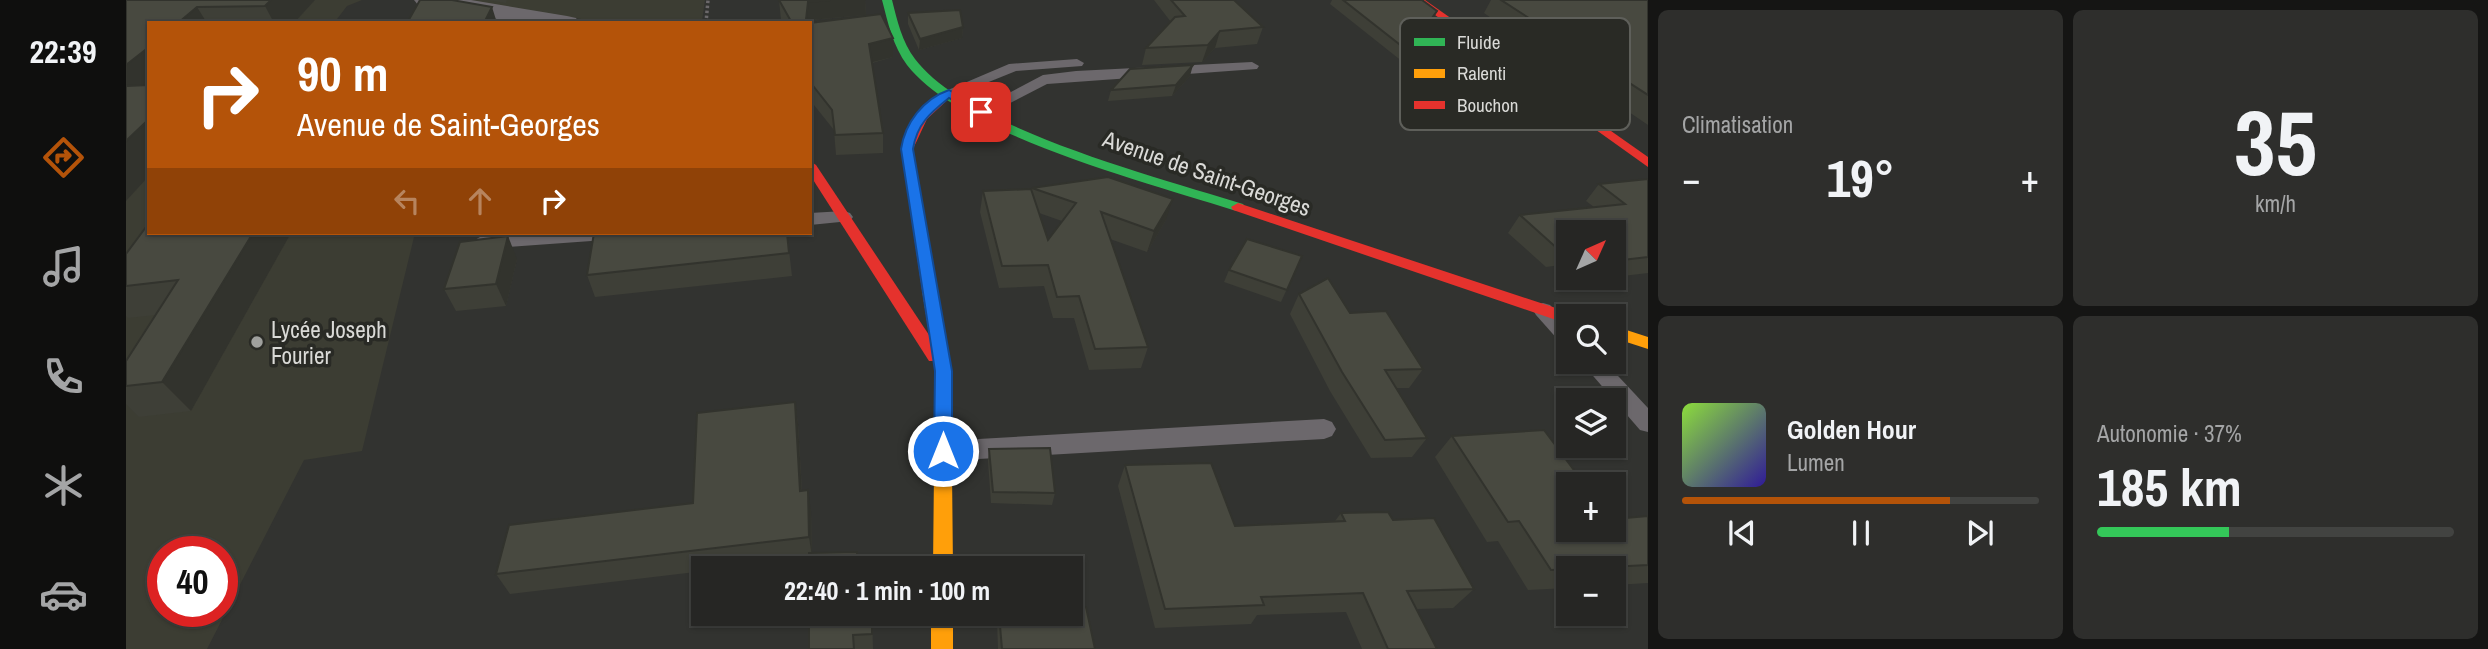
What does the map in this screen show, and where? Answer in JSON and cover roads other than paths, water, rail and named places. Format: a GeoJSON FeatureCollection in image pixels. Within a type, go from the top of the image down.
{"type":"FeatureCollection","features":[{"type":"Feature","properties":{"kind":"street"},"geometry":{"type":"LineString","coordinates":[[426,0],[555,21]]}},
{"type":"Feature","properties":{"kind":"street"},"geometry":{"type":"LineString","coordinates":[[1419,0],[1444,18]]}},
{"type":"Feature","properties":{"kind":"street","name":"Avenue de Saint-Georges"},"geometry":{"type":"LineString","coordinates":[[883,16],[904,52],[923,74],[981,112],[1038,140],[1556,314]]}},
{"type":"Feature","properties":{"kind":"street"},"geometry":{"type":"LineString","coordinates":[[943,556],[943,371],[907,149],[910,129],[928,108],[949,93]]}},
{"type":"Feature","properties":{"kind":"street"},"geometry":{"type":"LineString","coordinates":[[1602,130],[1648,163]]}},
{"type":"Feature","properties":{"kind":"street"},"geometry":{"type":"LineString","coordinates":[[812,168],[943,371]]}},
{"type":"Feature","properties":{"kind":"street"},"geometry":{"type":"LineString","coordinates":[[1626,336],[1648,343]]}},
{"type":"Feature","properties":{"kind":"street"},"geometry":{"type":"LineString","coordinates":[[942,626],[942,649]]}},
{"type":"Feature","properties":{"kind":"lane"},"geometry":{"type":"LineString","coordinates":[[949,93],[1014,67],[1118,60]]}},
{"type":"Feature","properties":{"kind":"lane"},"geometry":{"type":"LineString","coordinates":[[981,112],[1042,80],[1252,66]]}},
{"type":"Feature","properties":{"kind":"lane"},"geometry":{"type":"LineString","coordinates":[[812,219],[844,217]]}},
{"type":"Feature","properties":{"kind":"lane"},"geometry":{"type":"LineString","coordinates":[[475,243],[590,235]]}},
{"type":"Feature","properties":{"kind":"lane"},"geometry":{"type":"LineString","coordinates":[[1543,310],[1556,324]]}},
{"type":"Feature","properties":{"kind":"lane"},"geometry":{"type":"LineString","coordinates":[[1603,374],[1648,423]]}},
{"type":"Feature","properties":{"kind":"lane"},"geometry":{"type":"LineString","coordinates":[[943,451],[1324,429]]}},
{"type":"Feature","properties":{"kind":"place","name":"Lycée Joseph Fourier"},"geometry":{"type":"Point","coordinates":[257,342]}}]}
